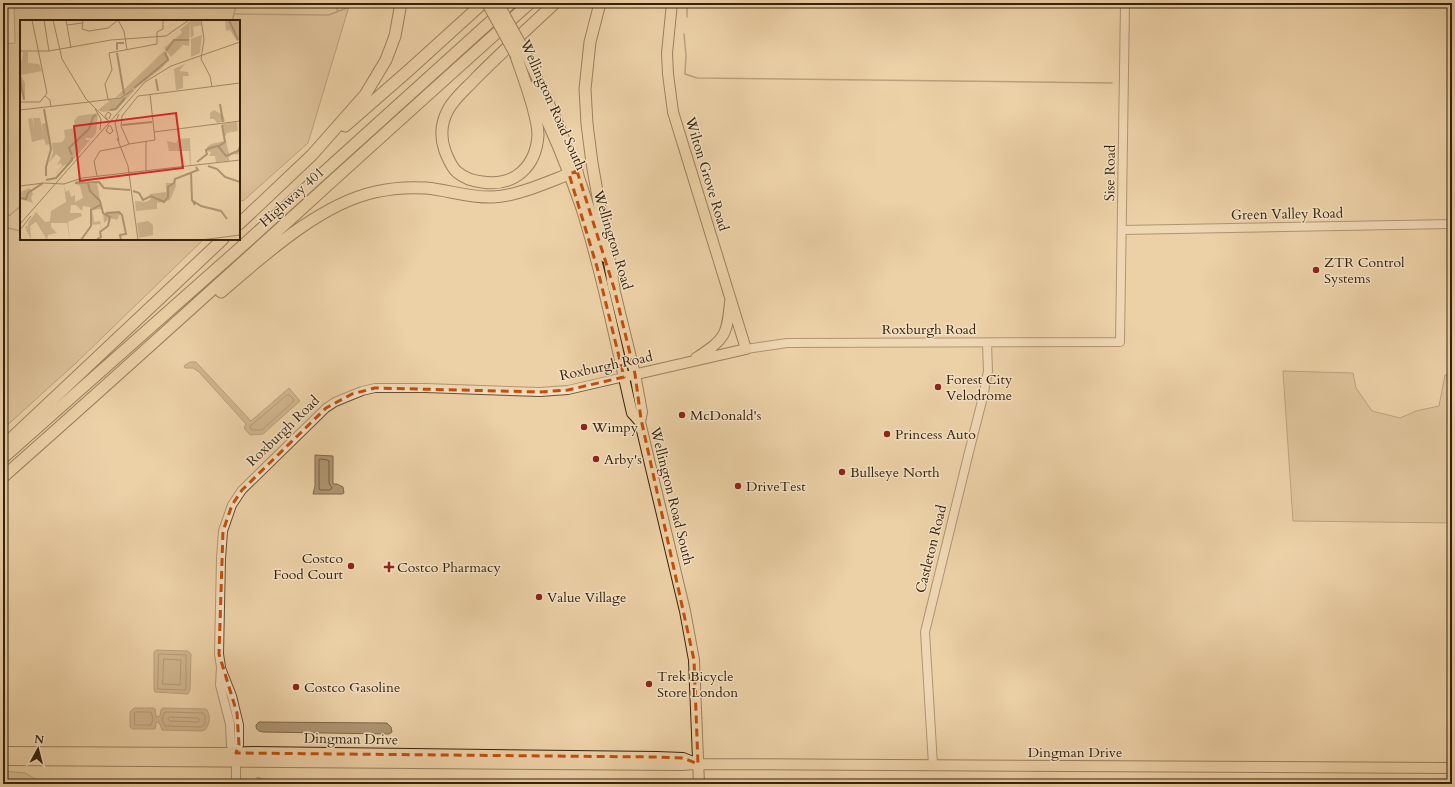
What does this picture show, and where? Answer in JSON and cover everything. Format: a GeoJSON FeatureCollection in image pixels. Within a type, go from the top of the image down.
{"type":"FeatureCollection","features":[{"type":"Feature","properties":{"kind":"highway"},"geometry":{"type":"LineString","coordinates":[[312,155],[365,95],[386,60],[395,36],[401,3]]}},
{"type":"Feature","properties":{"kind":"highway"},"geometry":{"type":"LineString","coordinates":[[240,223],[312,155],[483,3]]}},
{"type":"Feature","properties":{"kind":"highway","name":"Highway 401"},"geometry":{"type":"LineString","coordinates":[[3,477],[530,3]]}},
{"type":"Feature","properties":{"kind":"highway"},"geometry":{"type":"LineString","coordinates":[[520,53],[538,133],[536,150],[530,163],[520,174],[508,181],[493,184],[471,181],[456,172],[448,160],[442,142],[442,124],[448,109],[497,57],[555,3]]}},
{"type":"Feature","properties":{"kind":"highway"},"geometry":{"type":"LineString","coordinates":[[600,3],[590,42],[585,89],[587,124],[592,163],[614,288]]}},
{"type":"Feature","properties":{"kind":"highway","name":"Highway 401"},"geometry":{"type":"LineString","coordinates":[[3,458],[246,242],[502,4]]}},
{"type":"Feature","properties":{"kind":"highway"},"geometry":{"type":"LineString","coordinates":[[197,304],[218,294],[266,254],[307,224],[353,199],[375,192],[401,188],[427,188],[468,195],[493,197],[534,186],[573,172]]}},
{"type":"Feature","properties":{"kind":"highway"},"geometry":{"type":"LineString","coordinates":[[3,446],[222,240]]}},
{"type":"Feature","properties":{"kind":"main road","name":"Wellington Road South"},"geometry":{"type":"LineString","coordinates":[[487,3],[520,53]]}},
{"type":"Feature","properties":{"kind":"main road","name":"Wilton Grove Road"},"geometry":{"type":"LineString","coordinates":[[672,3],[666,53],[673,112],[746,349]]}},
{"type":"Feature","properties":{"kind":"main road","name":"Wellington Road South"},"geometry":{"type":"LineString","coordinates":[[502,4],[520,53],[556,140],[573,172],[632,413],[640,422],[685,611],[694,660],[699,784]]}},
{"type":"Feature","properties":{"kind":"main road","name":"Wellington Road"},"geometry":{"type":"LineString","coordinates":[[573,172],[592,217],[614,288],[642,412],[640,422]]}},
{"type":"Feature","properties":{"kind":"main road"},"geometry":{"type":"LineString","coordinates":[[691,361],[717,343],[725,333],[730,296]]}},
{"type":"Feature","properties":{"kind":"main road","name":"Roxburgh Road"},"geometry":{"type":"LineString","coordinates":[[624,377],[746,349]]}},
{"type":"Feature","properties":{"kind":"main road","name":"Dingman Drive"},"geometry":{"type":"LineString","coordinates":[[3,752],[236,757]]}},
{"type":"Feature","properties":{"kind":"main road","name":"Dingman Drive"},"geometry":{"type":"LineString","coordinates":[[3,760],[138,762],[236,757],[253,752],[657,757],[683,758],[698,764],[1452,768]]}},
{"type":"Feature","properties":{"kind":"street","name":"Sise Road"},"geometry":{"type":"LineString","coordinates":[[1120,342],[1125,3]]}},
{"type":"Feature","properties":{"kind":"street","name":"Green Valley Road"},"geometry":{"type":"LineString","coordinates":[[1122,230],[1452,224]]}},
{"type":"Feature","properties":{"kind":"street","name":"Roxburgh Road"},"geometry":{"type":"LineString","coordinates":[[746,349],[787,342],[1120,342]]}},
{"type":"Feature","properties":{"kind":"street","name":"Castleton Road"},"geometry":{"type":"LineString","coordinates":[[933,765],[925,632],[985,391],[988,372],[987,343]]}},
{"type":"Feature","properties":{"kind":"street","name":"Roxburgh Road"},"geometry":{"type":"LineString","coordinates":[[236,784],[236,757],[239,745],[239,725],[228,683],[221,667],[219,654],[223,531],[232,504],[242,490],[326,408],[362,390],[376,388],[425,388],[540,392],[568,390],[624,377]]}},
{"type":"Feature","properties":{"kind":"highlighted area"},"geometry":{"type":"Polygon","coordinates":[[[577,171],[614,288],[635,374],[641,419],[694,660],[698,764],[683,758],[657,757],[236,753],[239,745],[237,713],[219,654],[223,531],[232,505],[242,490],[326,408],[352,394],[375,388],[540,392],[568,390],[624,377],[597,267],[569,174],[577,171]]]}},
{"type":"Feature","properties":{"kind":"shaded area"},"geometry":{"type":"Polygon","coordinates":[[[14,3],[350,3],[308,143],[243,201],[240,200],[240,20],[20,20],[20,240],[203,240],[76,363],[3,429],[3,44],[15,43],[14,3]]]}},
{"type":"Feature","properties":{"kind":"shaded area"},"geometry":{"type":"Polygon","coordinates":[[[1283,371],[1353,373],[1356,388],[1372,411],[1400,418],[1416,411],[1439,406],[1445,375],[1452,375],[1452,523],[1293,521],[1283,371]]]}},
{"type":"Feature","properties":{"kind":"shaded area"},"geometry":{"type":"Polygon","coordinates":[[[3,771],[25,773],[44,784],[3,784],[3,771]]]}},
{"type":"Feature","properties":{"kind":"water"},"geometry":{"type":"Polygon","coordinates":[[[190,362],[196,362],[251,421],[289,388],[300,401],[263,434],[250,435],[244,428],[246,424],[199,372],[193,368],[185,368],[184,366],[190,362]]]}},
{"type":"Feature","properties":{"kind":"water"},"geometry":{"type":"Polygon","coordinates":[[[315,455],[333,456],[333,484],[343,487],[344,493],[313,494],[315,486],[315,455]]]}},
{"type":"Feature","properties":{"kind":"water"},"geometry":{"type":"Polygon","coordinates":[[[156,650],[188,651],[191,654],[190,690],[188,694],[155,692],[154,652],[156,650]]]}},
{"type":"Feature","properties":{"kind":"water"},"geometry":{"type":"Polygon","coordinates":[[[134,708],[153,708],[155,709],[156,716],[158,717],[160,716],[163,708],[206,709],[209,714],[209,722],[207,728],[201,731],[162,730],[160,724],[157,722],[155,729],[133,729],[130,727],[130,712],[134,708]]]}},
{"type":"Feature","properties":{"kind":"water"},"geometry":{"type":"Polygon","coordinates":[[[259,722],[387,723],[391,727],[392,732],[389,734],[263,732],[256,728],[256,725],[259,722]]]}},
{"type":"Feature","properties":{"kind":"water"},"geometry":{"type":"Polygon","coordinates":[[[257,777],[263,779],[282,780],[282,784],[257,784],[257,777]]]}},
{"type":"Feature","properties":{"kind":"waterway"},"geometry":{"type":"LineString","coordinates":[[232,20],[237,3]]}},
{"type":"Feature","properties":{"kind":"waterway"},"geometry":{"type":"LineString","coordinates":[[337,11],[339,3]]}},
{"type":"Feature","properties":{"kind":"waterway"},"geometry":{"type":"LineString","coordinates":[[235,14],[329,15],[359,3]]}},
{"type":"Feature","properties":{"kind":"waterway"},"geometry":{"type":"LineString","coordinates":[[687,3],[687,17]]}},
{"type":"Feature","properties":{"kind":"waterway"},"geometry":{"type":"LineString","coordinates":[[684,34],[686,55],[685,74],[697,78],[1112,83]]}},
{"type":"Feature","properties":{"kind":"waterway"},"geometry":{"type":"LineString","coordinates":[[3,218],[10,215],[20,207]]}},
{"type":"Feature","properties":{"kind":"waterway"},"geometry":{"type":"LineString","coordinates":[[3,227],[20,231]]}},
{"type":"Feature","properties":{"kind":"place","name":"ZTR Control Systems"},"geometry":{"type":"Point","coordinates":[1316,270]}},
{"type":"Feature","properties":{"kind":"place","name":"Forest City Velodrome"},"geometry":{"type":"Point","coordinates":[938,387]}},
{"type":"Feature","properties":{"kind":"place","name":"McDonald's"},"geometry":{"type":"Point","coordinates":[682,415]}},
{"type":"Feature","properties":{"kind":"place","name":"Wimpy"},"geometry":{"type":"Point","coordinates":[584,427]}},
{"type":"Feature","properties":{"kind":"place","name":"Princess Auto"},"geometry":{"type":"Point","coordinates":[887,434]}},
{"type":"Feature","properties":{"kind":"place","name":"Arby's"},"geometry":{"type":"Point","coordinates":[596,459]}},
{"type":"Feature","properties":{"kind":"place","name":"Bullseye North"},"geometry":{"type":"Point","coordinates":[842,472]}},
{"type":"Feature","properties":{"kind":"place","name":"DriveTest"},"geometry":{"type":"Point","coordinates":[738,486]}},
{"type":"Feature","properties":{"kind":"place","name":"Costco Food Court"},"geometry":{"type":"Point","coordinates":[351,566]}},
{"type":"Feature","properties":{"kind":"place","name":"Costco Pharmacy"},"geometry":{"type":"Point","coordinates":[389,567]}},
{"type":"Feature","properties":{"kind":"place","name":"Value Village"},"geometry":{"type":"Point","coordinates":[539,597]}},
{"type":"Feature","properties":{"kind":"place","name":"Trek Bicycle Store London"},"geometry":{"type":"Point","coordinates":[649,684]}},
{"type":"Feature","properties":{"kind":"place","name":"Costco Gasoline"},"geometry":{"type":"Point","coordinates":[296,687]}}]}
